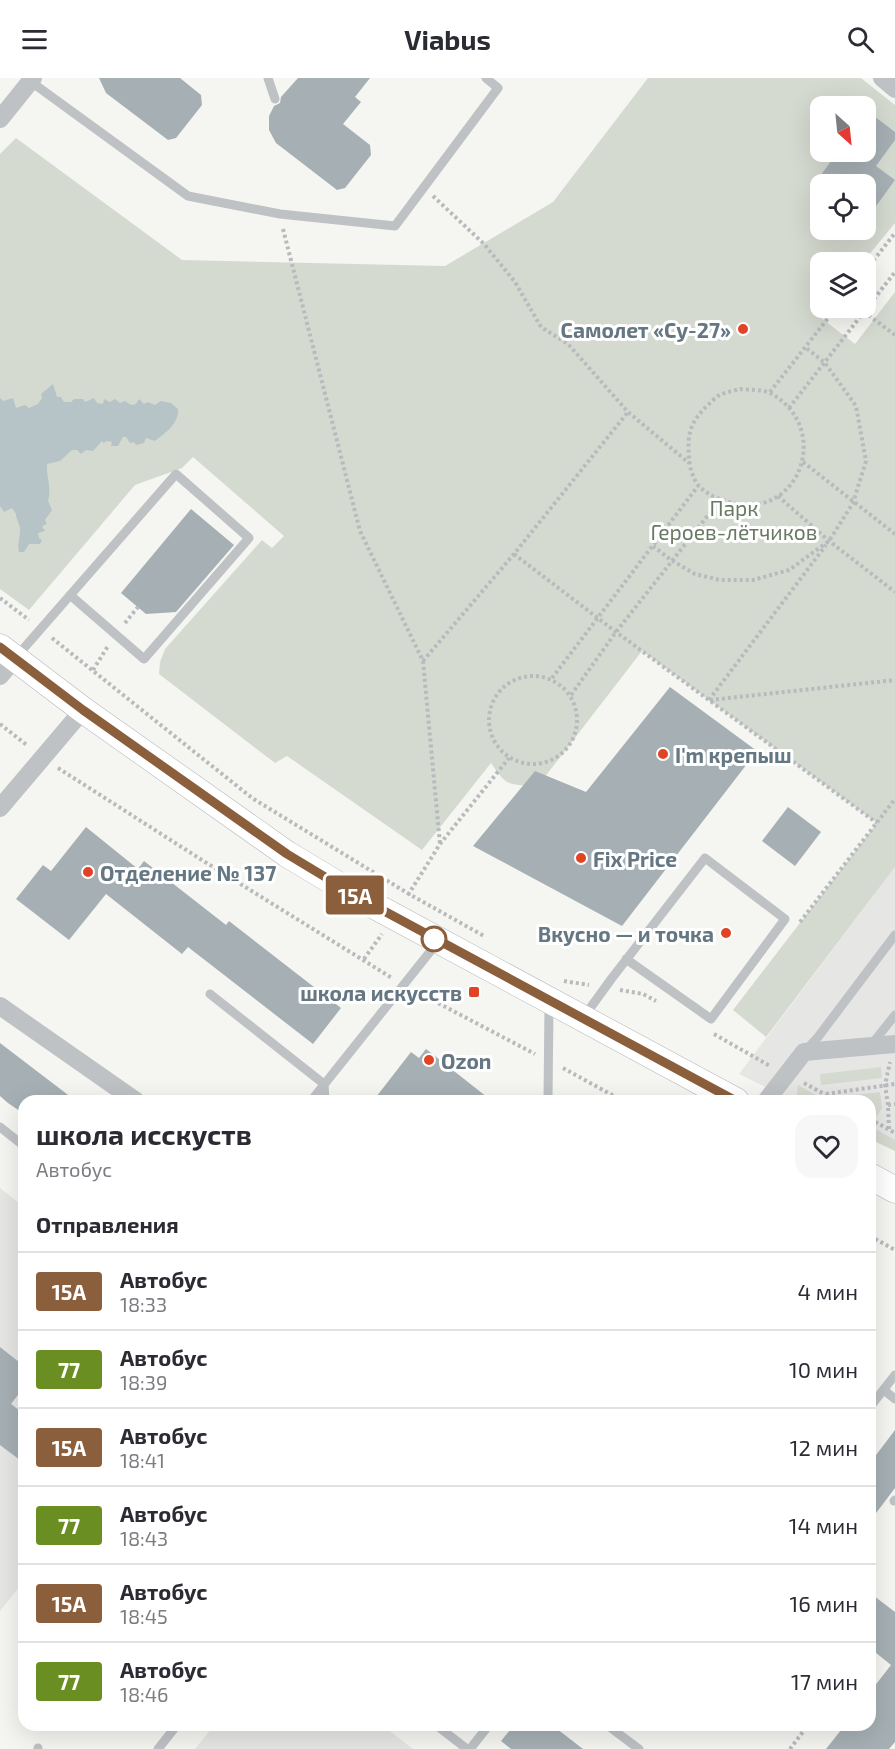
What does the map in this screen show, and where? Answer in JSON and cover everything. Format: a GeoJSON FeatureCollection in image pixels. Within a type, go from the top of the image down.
{"type":"FeatureCollection","features":[{"type":"Feature","properties":{"kind":"main road"},"geometry":{"type":"LineString","coordinates":[[5,660],[83,710],[287,854],[360,898],[582,1020],[725,1095]]}},
{"type":"Feature","properties":{"kind":"main road"},"geometry":{"type":"LineString","coordinates":[[876,1179],[895,1190]]}},
{"type":"Feature","properties":{"kind":"street"},"geometry":{"type":"LineString","coordinates":[[882,78],[895,89]]}},
{"type":"Feature","properties":{"kind":"street"},"geometry":{"type":"LineString","coordinates":[[0,119],[32,80]]}},
{"type":"Feature","properties":{"kind":"street"},"geometry":{"type":"LineString","coordinates":[[0,808],[83,710]]}},
{"type":"Feature","properties":{"kind":"street"},"geometry":{"type":"LineString","coordinates":[[0,1006],[127,1095]]}},
{"type":"Feature","properties":{"kind":"street"},"geometry":{"type":"LineString","coordinates":[[771,1095],[804,1052],[894,1044]]}},
{"type":"Feature","properties":{"kind":"lane"},"geometry":{"type":"LineString","coordinates":[[268,78],[275,99]]}},
{"type":"Feature","properties":{"kind":"lane"},"geometry":{"type":"LineString","coordinates":[[486,78],[498,87]]}},
{"type":"Feature","properties":{"kind":"lane"},"geometry":{"type":"LineString","coordinates":[[32,80],[188,196],[280,214],[395,226],[505,78]]}},
{"type":"Feature","properties":{"kind":"lane"},"geometry":{"type":"LineString","coordinates":[[5,660],[41,629],[70,595],[176,474],[249,538],[144,659],[70,595]]}},
{"type":"Feature","properties":{"kind":"lane"},"geometry":{"type":"LineString","coordinates":[[582,1020],[626,959],[705,858],[785,919],[711,1019],[626,959]]}},
{"type":"Feature","properties":{"kind":"lane"},"geometry":{"type":"LineString","coordinates":[[804,1052],[818,1037],[895,935]]}},
{"type":"Feature","properties":{"kind":"lane"},"geometry":{"type":"LineString","coordinates":[[315,1095],[439,941]]}},
{"type":"Feature","properties":{"kind":"lane"},"geometry":{"type":"LineString","coordinates":[[210,994],[324,1084],[325,1095]]}},
{"type":"Feature","properties":{"kind":"lane"},"geometry":{"type":"LineString","coordinates":[[548,1095],[549,1002]]}},
{"type":"Feature","properties":{"kind":"lane"},"geometry":{"type":"LineString","coordinates":[[870,1046],[895,1015]]}},
{"type":"Feature","properties":{"kind":"lane"},"geometry":{"type":"LineString","coordinates":[[0,1127],[18,1141]]}},
{"type":"Feature","properties":{"kind":"lane"},"geometry":{"type":"LineString","coordinates":[[876,1400],[895,1375]]}},
{"type":"Feature","properties":{"kind":"lane"},"geometry":{"type":"LineString","coordinates":[[884,1390],[895,1399]]}},
{"type":"Feature","properties":{"kind":"lane"},"geometry":{"type":"LineString","coordinates":[[158,1749],[172,1731]]}},
{"type":"Feature","properties":{"kind":"lane"},"geometry":{"type":"LineString","coordinates":[[449,1731],[468,1749],[484,1731]]}},
{"type":"Feature","properties":{"kind":"lane"},"geometry":{"type":"LineString","coordinates":[[616,1731],[639,1749]]}},
{"type":"Feature","properties":{"kind":"path"},"geometry":{"type":"LineString","coordinates":[[424,187],[484,244],[515,282],[541,327],[568,344],[628,412],[689,463]]}},
{"type":"Feature","properties":{"kind":"path"},"geometry":{"type":"LineString","coordinates":[[280,214],[360,531],[423,661],[440,844]]}},
{"type":"Feature","properties":{"kind":"path"},"geometry":{"type":"LineString","coordinates":[[876,257],[895,233]]}},
{"type":"Feature","properties":{"kind":"path"},"geometry":{"type":"LineString","coordinates":[[876,295],[895,272]]}},
{"type":"Feature","properties":{"kind":"path"},"geometry":{"type":"LineString","coordinates":[[770,393],[828,318]]}},
{"type":"Feature","properties":{"kind":"path"},"geometry":{"type":"LineString","coordinates":[[789,408],[858,318]]}},
{"type":"Feature","properties":{"kind":"path"},"geometry":{"type":"LineString","coordinates":[[874,318],[895,335]]}},
{"type":"Feature","properties":{"kind":"path"},"geometry":{"type":"LineString","coordinates":[[709,700],[829,541],[853,503],[866,461],[856,406],[825,363],[805,347]]}},
{"type":"Feature","properties":{"kind":"path"},"geometry":{"type":"LineString","coordinates":[[740,389],[770,393],[789,408],[799,424],[804,439],[803,462],[794,480],[777,496],[763,503],[744,506],[720,500],[698,486],[689,463],[688,437],[696,416],[718,396],[740,389]]}},
{"type":"Feature","properties":{"kind":"path"},"geometry":{"type":"LineString","coordinates":[[423,661],[514,554],[628,412]]}},
{"type":"Feature","properties":{"kind":"path"},"geometry":{"type":"LineString","coordinates":[[803,462],[895,534]]}},
{"type":"Feature","properties":{"kind":"path"},"geometry":{"type":"LineString","coordinates":[[552,678],[698,486]]}},
{"type":"Feature","properties":{"kind":"path"},"geometry":{"type":"LineString","coordinates":[[777,496],[829,541],[895,592]]}},
{"type":"Feature","properties":{"kind":"path"},"geometry":{"type":"LineString","coordinates":[[571,695],[671,560],[720,500]]}},
{"type":"Feature","properties":{"kind":"path"},"geometry":{"type":"LineString","coordinates":[[653,546],[695,574],[720,580],[753,580],[789,570],[829,541]]}},
{"type":"Feature","properties":{"kind":"path"},"geometry":{"type":"LineString","coordinates":[[514,554],[597,618],[877,823]]}},
{"type":"Feature","properties":{"kind":"path"},"geometry":{"type":"LineString","coordinates":[[0,598],[252,798],[409,894],[440,844],[509,758]]}},
{"type":"Feature","properties":{"kind":"path"},"geometry":{"type":"LineString","coordinates":[[529,674],[552,678],[571,695],[578,716],[573,740],[552,760],[530,765],[509,758],[495,746],[487,717],[501,687],[529,674]]}},
{"type":"Feature","properties":{"kind":"path"},"geometry":{"type":"LineString","coordinates":[[709,700],[895,680]]}},
{"type":"Feature","properties":{"kind":"path"},"geometry":{"type":"LineString","coordinates":[[0,724],[43,758],[205,862],[404,985],[612,1095]]}},
{"type":"Feature","properties":{"kind":"path"},"geometry":{"type":"LineString","coordinates":[[798,926],[895,799]]}},
{"type":"Feature","properties":{"kind":"path"},"geometry":{"type":"LineString","coordinates":[[714,1034],[720,1026]]}},
{"type":"Feature","properties":{"kind":"path"},"geometry":{"type":"LineString","coordinates":[[889,1129],[885,1085],[894,1044]]}},
{"type":"Feature","properties":{"kind":"path"},"geometry":{"type":"LineString","coordinates":[[827,1095],[825,1094],[895,1084]]}},
{"type":"Feature","properties":{"kind":"path"},"geometry":{"type":"LineString","coordinates":[[888,1105],[895,1104]]}},
{"type":"Feature","properties":{"kind":"path"},"geometry":{"type":"LineString","coordinates":[[876,1122],[895,1132]]}},
{"type":"Feature","properties":{"kind":"path"},"geometry":{"type":"LineString","coordinates":[[876,1239],[895,1250]]}},
{"type":"Feature","properties":{"kind":"path"},"geometry":{"type":"LineString","coordinates":[[790,1749],[804,1731]]}},
{"type":"Feature","properties":{"kind":"shaded area"},"geometry":{"type":"Polygon","coordinates":[[[53,384],[57,397],[61,397],[64,402],[83,399],[85,402],[94,398],[97,403],[103,404],[104,399],[110,402],[115,399],[120,403],[125,401],[131,405],[136,404],[139,399],[144,404],[148,402],[155,405],[161,401],[171,403],[178,409],[178,414],[171,428],[155,441],[146,438],[144,443],[136,445],[123,437],[118,446],[111,446],[112,442],[103,443],[102,441],[93,451],[86,450],[81,454],[77,450],[72,450],[60,461],[47,464],[48,501],[52,510],[45,520],[47,524],[42,526],[45,531],[38,533],[42,540],[40,544],[29,544],[24,552],[19,552],[20,528],[16,514],[12,508],[4,512],[0,506],[0,398],[3,401],[13,398],[16,408],[25,405],[29,408],[38,404],[42,398],[41,394],[53,384]]]}},
{"type":"Feature","properties":{"kind":"shaded area"},"geometry":{"type":"Polygon","coordinates":[[[895,867],[895,1151],[876,1142],[876,1095],[782,1095],[739,1074],[895,867]]]}},
{"type":"Feature","properties":{"kind":"shaded area"},"geometry":{"type":"Polygon","coordinates":[[[0,1188],[18,1202],[18,1588],[0,1611],[0,1188]]]}},
{"type":"Feature","properties":{"kind":"shaded area"},"geometry":{"type":"Polygon","coordinates":[[[209,1731],[390,1731],[413,1749],[195,1749],[209,1731]]]}},
{"type":"Feature","properties":{"kind":"green space","name":"Парк Героев-лётчиков"},"geometry":{"type":"Polygon","coordinates":[[[648,78],[861,78],[895,105],[895,223],[871,252],[810,252],[810,318],[821,318],[855,344],[895,292],[895,867],[766,1037],[733,1010],[877,823],[642,651],[537,787],[505,781],[491,763],[422,850],[287,756],[275,763],[159,674],[160,662],[165,649],[262,540],[272,548],[284,536],[193,457],[182,468],[135,485],[29,610],[0,589],[0,154],[16,138],[182,260],[445,266],[553,202],[648,78]]]}},
{"type":"Feature","properties":{"kind":"green space"},"geometry":{"type":"Polygon","coordinates":[[[881,1067],[882,1078],[821,1085],[820,1074],[881,1067]]]}},
{"type":"Feature","properties":{"kind":"green space"},"geometry":{"type":"Polygon","coordinates":[[[798,1085],[816,1095],[797,1095],[798,1085]]]}},
{"type":"Feature","properties":{"kind":"green space"},"geometry":{"type":"Polygon","coordinates":[[[880,1092],[882,1108],[877,1116],[876,1095],[855,1095],[880,1092]]]}},
{"type":"Feature","properties":{"kind":"green space"},"geometry":{"type":"Polygon","coordinates":[[[876,1129],[895,1140],[895,1151],[876,1142],[876,1129]]]}},
{"type":"Feature","properties":{"kind":"building"},"geometry":{"type":"Polygon","coordinates":[[[99,78],[180,78],[201,95],[202,105],[176,138],[168,140],[106,93],[99,78]]]}},
{"type":"Feature","properties":{"kind":"building"},"geometry":{"type":"Polygon","coordinates":[[[298,78],[370,78],[355,97],[361,102],[343,124],[370,145],[371,155],[345,188],[337,190],[276,143],[269,130],[269,116],[274,106],[280,103],[281,97],[298,78]]]}},
{"type":"Feature","properties":{"kind":"building"},"geometry":{"type":"Polygon","coordinates":[[[876,118],[895,132],[895,140],[876,166],[895,180],[876,206],[876,174],[822,174],[830,162],[876,162],[876,118]]]}},
{"type":"Feature","properties":{"kind":"building"},"geometry":{"type":"Polygon","coordinates":[[[191,509],[234,545],[176,612],[146,614],[121,593],[191,509]]]}},
{"type":"Feature","properties":{"kind":"building"},"geometry":{"type":"Polygon","coordinates":[[[670,687],[757,751],[622,926],[473,846],[535,771],[586,792],[670,687]]]}},
{"type":"Feature","properties":{"kind":"building"},"geometry":{"type":"Polygon","coordinates":[[[788,807],[821,832],[795,866],[762,841],[788,807]]]}},
{"type":"Feature","properties":{"kind":"building"},"geometry":{"type":"Polygon","coordinates":[[[86,827],[138,869],[144,861],[226,925],[229,921],[341,1008],[313,1044],[188,947],[182,954],[106,894],[69,940],[16,899],[43,865],[51,871],[86,827]]]}},
{"type":"Feature","properties":{"kind":"building"},"geometry":{"type":"Polygon","coordinates":[[[0,1043],[68,1095],[18,1095],[18,1110],[0,1096],[0,1043]]]}},
{"type":"Feature","properties":{"kind":"building"},"geometry":{"type":"Polygon","coordinates":[[[426,1049],[484,1095],[378,1095],[411,1052],[419,1058],[426,1049]]]}},
{"type":"Feature","properties":{"kind":"building"},"geometry":{"type":"Polygon","coordinates":[[[0,1347],[18,1361],[18,1395],[11,1404],[18,1409],[18,1458],[0,1445],[0,1347]]]}},
{"type":"Feature","properties":{"kind":"building"},"geometry":{"type":"Polygon","coordinates":[[[895,1430],[895,1488],[876,1513],[876,1455],[895,1430]]]}},
{"type":"Feature","properties":{"kind":"building"},"geometry":{"type":"Polygon","coordinates":[[[876,1598],[895,1612],[895,1742],[889,1749],[826,1749],[840,1731],[876,1731],[876,1684],[891,1665],[876,1653],[876,1598]]]}},
{"type":"Feature","properties":{"kind":"building"},"geometry":{"type":"Polygon","coordinates":[[[509,1731],[560,1731],[583,1749],[511,1749],[501,1741],[509,1731]]]}},
{"type":"Feature","properties":{"kind":"bus line","name":"15А"},"geometry":{"type":"LineString","coordinates":[[0,647],[83,710],[287,854],[360,898],[725,1095]]}},
{"type":"Feature","properties":{"kind":"place","name":"Самолет «Су-27»"},"geometry":{"type":"Point","coordinates":[743,329]}},
{"type":"Feature","properties":{"kind":"place","name":"I'm крепыш"},"geometry":{"type":"Point","coordinates":[663,754]}},
{"type":"Feature","properties":{"kind":"place","name":"Fix Price"},"geometry":{"type":"Point","coordinates":[581,858]}},
{"type":"Feature","properties":{"kind":"place","name":"Отделение № 137"},"geometry":{"type":"Point","coordinates":[88,872]}},
{"type":"Feature","properties":{"kind":"place","name":"Вкусно — и точка"},"geometry":{"type":"Point","coordinates":[726,933]}},
{"type":"Feature","properties":{"kind":"place","name":"школа искусств"},"geometry":{"type":"Point","coordinates":[474,992]}},
{"type":"Feature","properties":{"kind":"place","name":"Ozon"},"geometry":{"type":"Point","coordinates":[429,1060]}}]}
